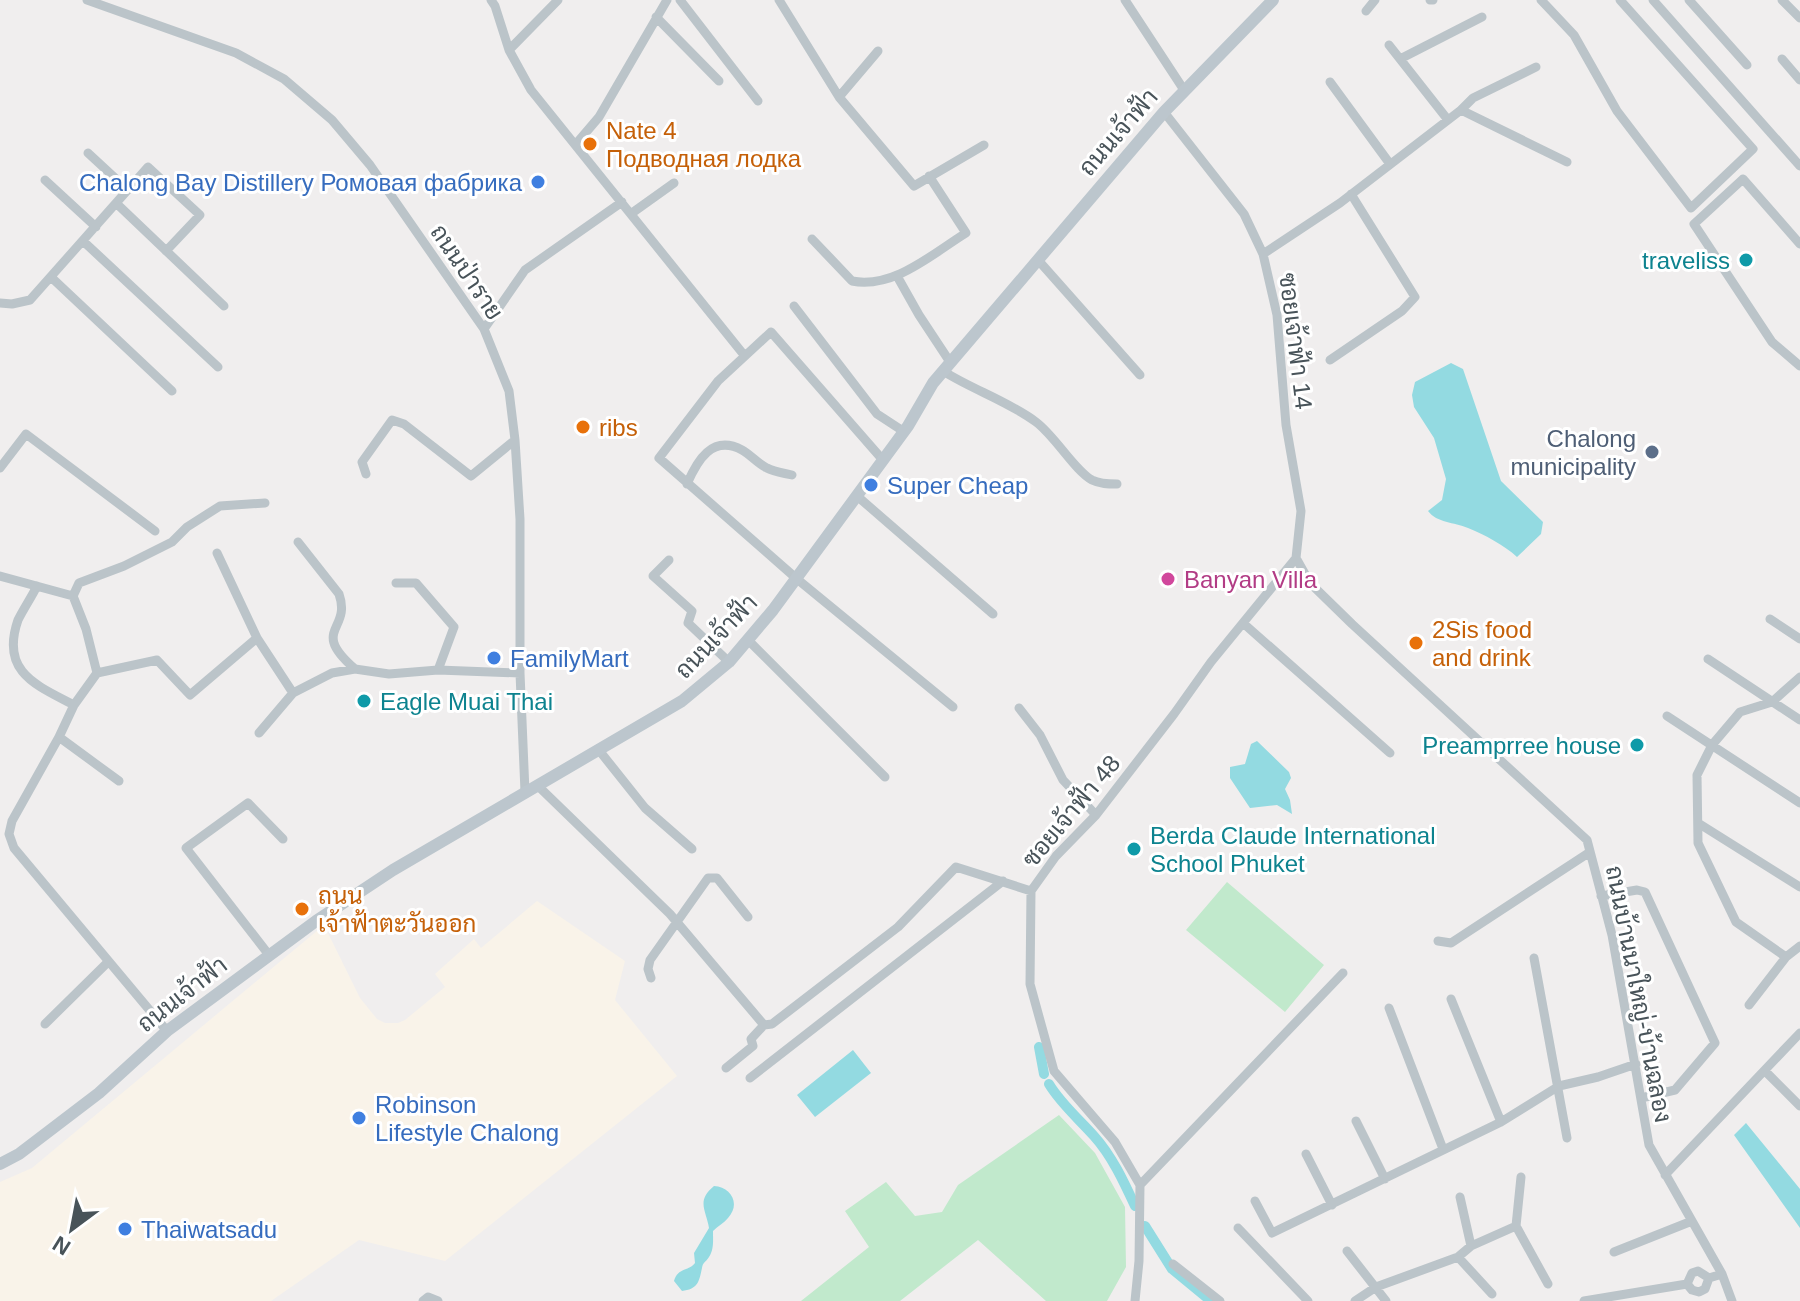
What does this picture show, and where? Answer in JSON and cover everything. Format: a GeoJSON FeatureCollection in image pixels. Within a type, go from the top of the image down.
{"type":"FeatureCollection","features":[{"type":"Feature","properties":{"kind":"main road","name":"ถนนเจ้าฟ้า"},"geometry":{"type":"LineString","coordinates":[[0,1164],[19,1154],[99,1093],[167,1031],[269,955],[393,870],[682,701],[729,662],[797,579],[947,366],[1164,112],[1273,0]]}},
{"type":"Feature","properties":{"kind":"street","name":"ถนนป่าราย"},"geometry":{"type":"LineString","coordinates":[[87,0],[236,53],[284,79],[332,120],[370,165],[484,329],[509,391],[515,440],[520,519],[520,673],[525,792]]}},
{"type":"Feature","properties":{"kind":"street"},"geometry":{"type":"LineString","coordinates":[[491,0],[509,50],[531,90],[744,355]]}},
{"type":"Feature","properties":{"kind":"street"},"geometry":{"type":"LineString","coordinates":[[509,50],[558,0]]}},
{"type":"Feature","properties":{"kind":"street"},"geometry":{"type":"LineString","coordinates":[[576,144],[599,117],[667,0]]}},
{"type":"Feature","properties":{"kind":"street"},"geometry":{"type":"LineString","coordinates":[[680,0],[758,101]]}},
{"type":"Feature","properties":{"kind":"street"},"geometry":{"type":"LineString","coordinates":[[779,0],[839,97],[914,186],[984,145]]}},
{"type":"Feature","properties":{"kind":"street"},"geometry":{"type":"LineString","coordinates":[[1125,0],[1184,90]]}},
{"type":"Feature","properties":{"kind":"street"},"geometry":{"type":"LineString","coordinates":[[1366,11],[1375,0]]}},
{"type":"Feature","properties":{"kind":"street"},"geometry":{"type":"LineString","coordinates":[[1541,0],[1574,35],[1617,111],[1691,208],[1753,149],[1620,0]]}},
{"type":"Feature","properties":{"kind":"street"},"geometry":{"type":"LineString","coordinates":[[1653,0],[1800,166]]}},
{"type":"Feature","properties":{"kind":"street"},"geometry":{"type":"LineString","coordinates":[[1689,0],[1747,65]]}},
{"type":"Feature","properties":{"kind":"street"},"geometry":{"type":"LineString","coordinates":[[1782,0],[1800,18]]}},
{"type":"Feature","properties":{"kind":"street"},"geometry":{"type":"LineString","coordinates":[[656,17],[719,81]]}},
{"type":"Feature","properties":{"kind":"street"},"geometry":{"type":"LineString","coordinates":[[1400,59],[1482,17]]}},
{"type":"Feature","properties":{"kind":"street"},"geometry":{"type":"LineString","coordinates":[[1389,45],[1448,120]]}},
{"type":"Feature","properties":{"kind":"street"},"geometry":{"type":"LineString","coordinates":[[839,97],[878,51]]}},
{"type":"Feature","properties":{"kind":"street"},"geometry":{"type":"LineString","coordinates":[[1782,59],[1800,80]]}},
{"type":"Feature","properties":{"kind":"street"},"geometry":{"type":"LineString","coordinates":[[1263,254],[1351,194],[1473,98],[1536,67]]}},
{"type":"Feature","properties":{"kind":"street"},"geometry":{"type":"LineString","coordinates":[[1330,82],[1390,164]]}},
{"type":"Feature","properties":{"kind":"street"},"geometry":{"type":"LineString","coordinates":[[1461,110],[1567,162]]}},
{"type":"Feature","properties":{"kind":"street","name":"ซอยเจ้าฟ้า 14"},"geometry":{"type":"LineString","coordinates":[[1164,112],[1244,214],[1263,254],[1277,315],[1286,425],[1301,511],[1296,558]]}},
{"type":"Feature","properties":{"kind":"street"},"geometry":{"type":"LineString","coordinates":[[88,153],[128,190]]}},
{"type":"Feature","properties":{"kind":"street"},"geometry":{"type":"LineString","coordinates":[[0,303],[30,300],[148,167],[200,215],[166,251]]}},
{"type":"Feature","properties":{"kind":"street"},"geometry":{"type":"LineString","coordinates":[[812,239],[852,281],[868,283],[897,276],[966,233],[929,176]]}},
{"type":"Feature","properties":{"kind":"street"},"geometry":{"type":"LineString","coordinates":[[1800,244],[1743,179],[1694,224],[1772,342],[1800,366]]}},
{"type":"Feature","properties":{"kind":"street"},"geometry":{"type":"LineString","coordinates":[[45,180],[96,227]]}},
{"type":"Feature","properties":{"kind":"street"},"geometry":{"type":"LineString","coordinates":[[632,213],[674,183]]}},
{"type":"Feature","properties":{"kind":"street"},"geometry":{"type":"LineString","coordinates":[[1330,360],[1402,311],[1415,297],[1351,194]]}},
{"type":"Feature","properties":{"kind":"street"},"geometry":{"type":"LineString","coordinates":[[484,329],[525,270],[622,202]]}},
{"type":"Feature","properties":{"kind":"street"},"geometry":{"type":"LineString","coordinates":[[116,203],[224,306]]}},
{"type":"Feature","properties":{"kind":"street"},"geometry":{"type":"LineString","coordinates":[[83,241],[218,367]]}},
{"type":"Feature","properties":{"kind":"street"},"geometry":{"type":"LineString","coordinates":[[1038,260],[1140,375]]}},
{"type":"Feature","properties":{"kind":"street"},"geometry":{"type":"LineString","coordinates":[[897,276],[947,366],[966,386],[1034,420],[1056,440],[1089,479],[1103,484],[1117,484]]}},
{"type":"Feature","properties":{"kind":"street"},"geometry":{"type":"LineString","coordinates":[[52,278],[172,391]]}},
{"type":"Feature","properties":{"kind":"street"},"geometry":{"type":"LineString","coordinates":[[794,306],[877,414],[903,431]]}},
{"type":"Feature","properties":{"kind":"street"},"geometry":{"type":"LineString","coordinates":[[882,459],[771,332],[718,381],[659,458],[797,579],[953,707]]}},
{"type":"Feature","properties":{"kind":"street"},"geometry":{"type":"LineString","coordinates":[[366,474],[362,462],[392,420],[404,424],[471,476],[515,440]]}},
{"type":"Feature","properties":{"kind":"street"},"geometry":{"type":"LineString","coordinates":[[0,468],[26,434],[155,531]]}},
{"type":"Feature","properties":{"kind":"street"},"geometry":{"type":"LineString","coordinates":[[687,484],[702,455],[718,446],[739,448],[766,468],[792,475]]}},
{"type":"Feature","properties":{"kind":"street"},"geometry":{"type":"LineString","coordinates":[[857,496],[993,614]]}},
{"type":"Feature","properties":{"kind":"street"},"geometry":{"type":"LineString","coordinates":[[97,673],[86,629],[73,596],[79,583],[124,566],[172,542],[187,527],[220,506],[265,503]]}},
{"type":"Feature","properties":{"kind":"street"},"geometry":{"type":"LineString","coordinates":[[298,542],[339,594],[341,612],[331,642],[355,669]]}},
{"type":"Feature","properties":{"kind":"street"},"geometry":{"type":"LineString","coordinates":[[217,553],[257,638],[293,693]]}},
{"type":"Feature","properties":{"kind":"street","name":"ซอยเจ้าฟ้า 48"},"geometry":{"type":"LineString","coordinates":[[1140,1185],[1115,1142],[1054,1071],[1030,984],[1031,891],[1056,856],[1096,815],[1296,558]]}},
{"type":"Feature","properties":{"kind":"street","name":"ถนนบ้านนาใหญ่-บ้านฉลอง"},"geometry":{"type":"LineString","coordinates":[[1296,558],[1310,583],[1587,840],[1612,935],[1649,1145],[1722,1274],[1732,1301]]}},
{"type":"Feature","properties":{"kind":"street"},"geometry":{"type":"LineString","coordinates":[[669,560],[653,576],[692,611],[688,623],[729,662]]}},
{"type":"Feature","properties":{"kind":"street"},"geometry":{"type":"LineString","coordinates":[[0,576],[73,596]]}},
{"type":"Feature","properties":{"kind":"street"},"geometry":{"type":"LineString","coordinates":[[396,583],[416,583],[454,627],[438,670]]}},
{"type":"Feature","properties":{"kind":"street"},"geometry":{"type":"LineString","coordinates":[[37,586],[18,620],[9,642],[8,655],[14,668],[26,680],[74,705]]}},
{"type":"Feature","properties":{"kind":"street"},"geometry":{"type":"LineString","coordinates":[[1770,619],[1800,639]]}},
{"type":"Feature","properties":{"kind":"street"},"geometry":{"type":"LineString","coordinates":[[1243,623],[1390,753]]}},
{"type":"Feature","properties":{"kind":"street"},"geometry":{"type":"LineString","coordinates":[[167,1031],[14,848],[9,834],[12,821],[74,705],[97,673],[157,660],[190,695],[257,638]]}},
{"type":"Feature","properties":{"kind":"street"},"geometry":{"type":"LineString","coordinates":[[748,640],[885,777]]}},
{"type":"Feature","properties":{"kind":"street"},"geometry":{"type":"LineString","coordinates":[[1708,659],[1800,720]]}},
{"type":"Feature","properties":{"kind":"street"},"geometry":{"type":"LineString","coordinates":[[259,733],[293,693],[332,673],[355,669],[389,674],[438,670],[520,673]]}},
{"type":"Feature","properties":{"kind":"street"},"geometry":{"type":"LineString","coordinates":[[1786,957],[1736,922],[1698,843],[1697,775],[1712,745],[1740,712],[1772,702],[1800,677]]}},
{"type":"Feature","properties":{"kind":"street"},"geometry":{"type":"LineString","coordinates":[[1019,708],[1040,735],[1063,780],[1096,815]]}},
{"type":"Feature","properties":{"kind":"street"},"geometry":{"type":"LineString","coordinates":[[1667,716],[1800,803]]}},
{"type":"Feature","properties":{"kind":"street"},"geometry":{"type":"LineString","coordinates":[[59,737],[119,781]]}},
{"type":"Feature","properties":{"kind":"street"},"geometry":{"type":"LineString","coordinates":[[598,749],[645,808],[692,849]]}},
{"type":"Feature","properties":{"kind":"street"},"geometry":{"type":"LineString","coordinates":[[537,785],[677,922],[764,1025]]}},
{"type":"Feature","properties":{"kind":"street"},"geometry":{"type":"LineString","coordinates":[[269,955],[186,848],[248,803],[283,839]]}},
{"type":"Feature","properties":{"kind":"street"},"geometry":{"type":"LineString","coordinates":[[1698,823],[1800,887]]}},
{"type":"Feature","properties":{"kind":"street"},"geometry":{"type":"LineString","coordinates":[[1438,941],[1451,943],[1590,852]]}},
{"type":"Feature","properties":{"kind":"street"},"geometry":{"type":"LineString","coordinates":[[726,1068],[748,1052],[753,1046],[751,1039],[764,1025],[772,1024],[898,927],[956,867],[1031,891]]}},
{"type":"Feature","properties":{"kind":"street"},"geometry":{"type":"LineString","coordinates":[[651,978],[648,969],[650,960],[711,876],[717,878],[748,917]]}},
{"type":"Feature","properties":{"kind":"street"},"geometry":{"type":"LineString","coordinates":[[750,1078],[1003,881]]}},
{"type":"Feature","properties":{"kind":"street"},"geometry":{"type":"LineString","coordinates":[[1601,896],[1637,890],[1645,892],[1715,1043],[1675,1090],[1641,1098]]}},
{"type":"Feature","properties":{"kind":"street"},"geometry":{"type":"LineString","coordinates":[[1749,1005],[1786,957],[1800,946]]}},
{"type":"Feature","properties":{"kind":"street"},"geometry":{"type":"LineString","coordinates":[[1534,958],[1567,1138]]}},
{"type":"Feature","properties":{"kind":"street"},"geometry":{"type":"LineString","coordinates":[[45,1024],[108,962]]}},
{"type":"Feature","properties":{"kind":"street"},"geometry":{"type":"LineString","coordinates":[[1135,1301],[1140,1185],[1343,973]]}},
{"type":"Feature","properties":{"kind":"street"},"geometry":{"type":"LineString","coordinates":[[1451,999],[1501,1122]]}},
{"type":"Feature","properties":{"kind":"street"},"geometry":{"type":"LineString","coordinates":[[1389,1008],[1443,1149]]}},
{"type":"Feature","properties":{"kind":"street"},"geometry":{"type":"LineString","coordinates":[[1665,1175],[1800,1033]]}},
{"type":"Feature","properties":{"kind":"street"},"geometry":{"type":"LineString","coordinates":[[1255,1201],[1272,1233],[1501,1122],[1559,1086],[1636,1064]]}},
{"type":"Feature","properties":{"kind":"street"},"geometry":{"type":"LineString","coordinates":[[1765,1071],[1800,1106]]}},
{"type":"Feature","properties":{"kind":"street"},"geometry":{"type":"LineString","coordinates":[[1356,1121],[1385,1179]]}},
{"type":"Feature","properties":{"kind":"street"},"geometry":{"type":"LineString","coordinates":[[1306,1154],[1332,1205]]}},
{"type":"Feature","properties":{"kind":"street"},"geometry":{"type":"LineString","coordinates":[[1521,1177],[1516,1226],[1548,1284]]}},
{"type":"Feature","properties":{"kind":"street"},"geometry":{"type":"LineString","coordinates":[[1460,1197],[1471,1246]]}},
{"type":"Feature","properties":{"kind":"street"},"geometry":{"type":"LineString","coordinates":[[1614,1252],[1692,1221]]}},
{"type":"Feature","properties":{"kind":"street"},"geometry":{"type":"LineString","coordinates":[[1355,1301],[1376,1287],[1458,1257],[1471,1246],[1516,1226]]}},
{"type":"Feature","properties":{"kind":"street"},"geometry":{"type":"LineString","coordinates":[[1238,1228],[1308,1301]]}},
{"type":"Feature","properties":{"kind":"street"},"geometry":{"type":"LineString","coordinates":[[1347,1251],[1386,1301]]}},
{"type":"Feature","properties":{"kind":"street"},"geometry":{"type":"LineString","coordinates":[[1458,1257],[1492,1294]]}},
{"type":"Feature","properties":{"kind":"street"},"geometry":{"type":"LineString","coordinates":[[1173,1264],[1220,1301]]}},
{"type":"Feature","properties":{"kind":"street"},"geometry":{"type":"LineString","coordinates":[[1584,1301],[1687,1284],[1699,1292],[1705,1289],[1709,1278],[1722,1274]]}},
{"type":"Feature","properties":{"kind":"street"},"geometry":{"type":"LineString","coordinates":[[1656,1290],[1660,1301]]}},
{"type":"Feature","properties":{"kind":"street"},"geometry":{"type":"LineString","coordinates":[[423,1301],[428,1297],[438,1301]]}},
{"type":"Feature","properties":{"kind":"shaded area"},"geometry":{"type":"Polygon","coordinates":[[[537,901],[625,961],[615,1000],[677,1076],[445,1261],[359,1240],[271,1301],[0,1301],[0,1182],[32,1168],[324,925],[360,998],[377,1019],[385,1023],[398,1023],[445,987],[435,974],[474,939],[481,948],[537,901]]]}},
{"type":"Feature","properties":{"kind":"green space"},"geometry":{"type":"Polygon","coordinates":[[[1227,882],[1324,965],[1285,1012],[1186,930],[1227,882]]]}},
{"type":"Feature","properties":{"kind":"green space"},"geometry":{"type":"Polygon","coordinates":[[[1059,1115],[1095,1153],[1125,1207],[1126,1267],[1107,1301],[1046,1301],[978,1240],[900,1301],[801,1301],[869,1247],[845,1211],[886,1182],[915,1216],[942,1212],[958,1185],[1059,1115]]]}},
{"type":"Feature","properties":{"kind":"water"},"geometry":{"type":"Polygon","coordinates":[[[1451,363],[1463,369],[1501,481],[1543,522],[1541,534],[1517,557],[1488,537],[1441,520],[1428,511],[1442,500],[1446,479],[1434,438],[1414,407],[1412,395],[1415,382],[1451,363]]]}},
{"type":"Feature","properties":{"kind":"water"},"geometry":{"type":"Polygon","coordinates":[[[1257,741],[1289,772],[1291,778],[1285,789],[1292,814],[1277,805],[1250,808],[1230,778],[1230,767],[1245,764],[1251,744],[1257,741]]]}},
{"type":"Feature","properties":{"kind":"water"},"geometry":{"type":"Polygon","coordinates":[[[853,1050],[871,1073],[815,1117],[797,1095],[853,1050]]]}},
{"type":"Feature","properties":{"kind":"water"},"geometry":{"type":"Polygon","coordinates":[[[1746,1123],[1800,1189],[1800,1228],[1734,1135],[1746,1123]]]}},
{"type":"Feature","properties":{"kind":"water"},"geometry":{"type":"Polygon","coordinates":[[[714,1186],[729,1193],[734,1207],[728,1218],[713,1231],[712,1251],[703,1265],[697,1284],[682,1291],[674,1281],[678,1274],[695,1263],[694,1253],[709,1228],[705,1196],[714,1186]]]}},
{"type":"Feature","properties":{"kind":"waterway"},"geometry":{"type":"LineString","coordinates":[[1039,1047],[1044,1074]]}},
{"type":"Feature","properties":{"kind":"waterway"},"geometry":{"type":"LineString","coordinates":[[1049,1084],[1106,1152],[1135,1206]]}},
{"type":"Feature","properties":{"kind":"waterway"},"geometry":{"type":"LineString","coordinates":[[1145,1226],[1172,1269],[1211,1301]]}},
{"type":"Feature","properties":{"kind":"place","name":"Nate 4 Подводная лодка"},"geometry":{"type":"Point","coordinates":[590,144]}},
{"type":"Feature","properties":{"kind":"place","name":"Chalong Bay Distillery Ромовая фабрика"},"geometry":{"type":"Point","coordinates":[538,182]}},
{"type":"Feature","properties":{"kind":"place","name":"traveliss"},"geometry":{"type":"Point","coordinates":[1746,260]}},
{"type":"Feature","properties":{"kind":"place","name":"ribs"},"geometry":{"type":"Point","coordinates":[583,427]}},
{"type":"Feature","properties":{"kind":"place","name":"Chalong municipality"},"geometry":{"type":"Point","coordinates":[1652,452]}},
{"type":"Feature","properties":{"kind":"place","name":"Super Cheap"},"geometry":{"type":"Point","coordinates":[871,485]}},
{"type":"Feature","properties":{"kind":"place","name":"Banyan Villa"},"geometry":{"type":"Point","coordinates":[1168,579]}},
{"type":"Feature","properties":{"kind":"place","name":"2Sis food and drink"},"geometry":{"type":"Point","coordinates":[1416,643]}},
{"type":"Feature","properties":{"kind":"place","name":"FamilyMart"},"geometry":{"type":"Point","coordinates":[494,658]}},
{"type":"Feature","properties":{"kind":"place","name":"Eagle Muai Thai"},"geometry":{"type":"Point","coordinates":[364,701]}},
{"type":"Feature","properties":{"kind":"place","name":"Preamprree house"},"geometry":{"type":"Point","coordinates":[1637,745]}},
{"type":"Feature","properties":{"kind":"place","name":"Berda Claude International School Phuket"},"geometry":{"type":"Point","coordinates":[1134,849]}},
{"type":"Feature","properties":{"kind":"place","name":"ถนน เจ้าฟ้าตะวันออก"},"geometry":{"type":"Point","coordinates":[302,909]}},
{"type":"Feature","properties":{"kind":"place","name":"Robinson Lifestyle Chalong"},"geometry":{"type":"Point","coordinates":[359,1118]}},
{"type":"Feature","properties":{"kind":"place","name":"Thaiwatsadu"},"geometry":{"type":"Point","coordinates":[125,1229]}}]}
